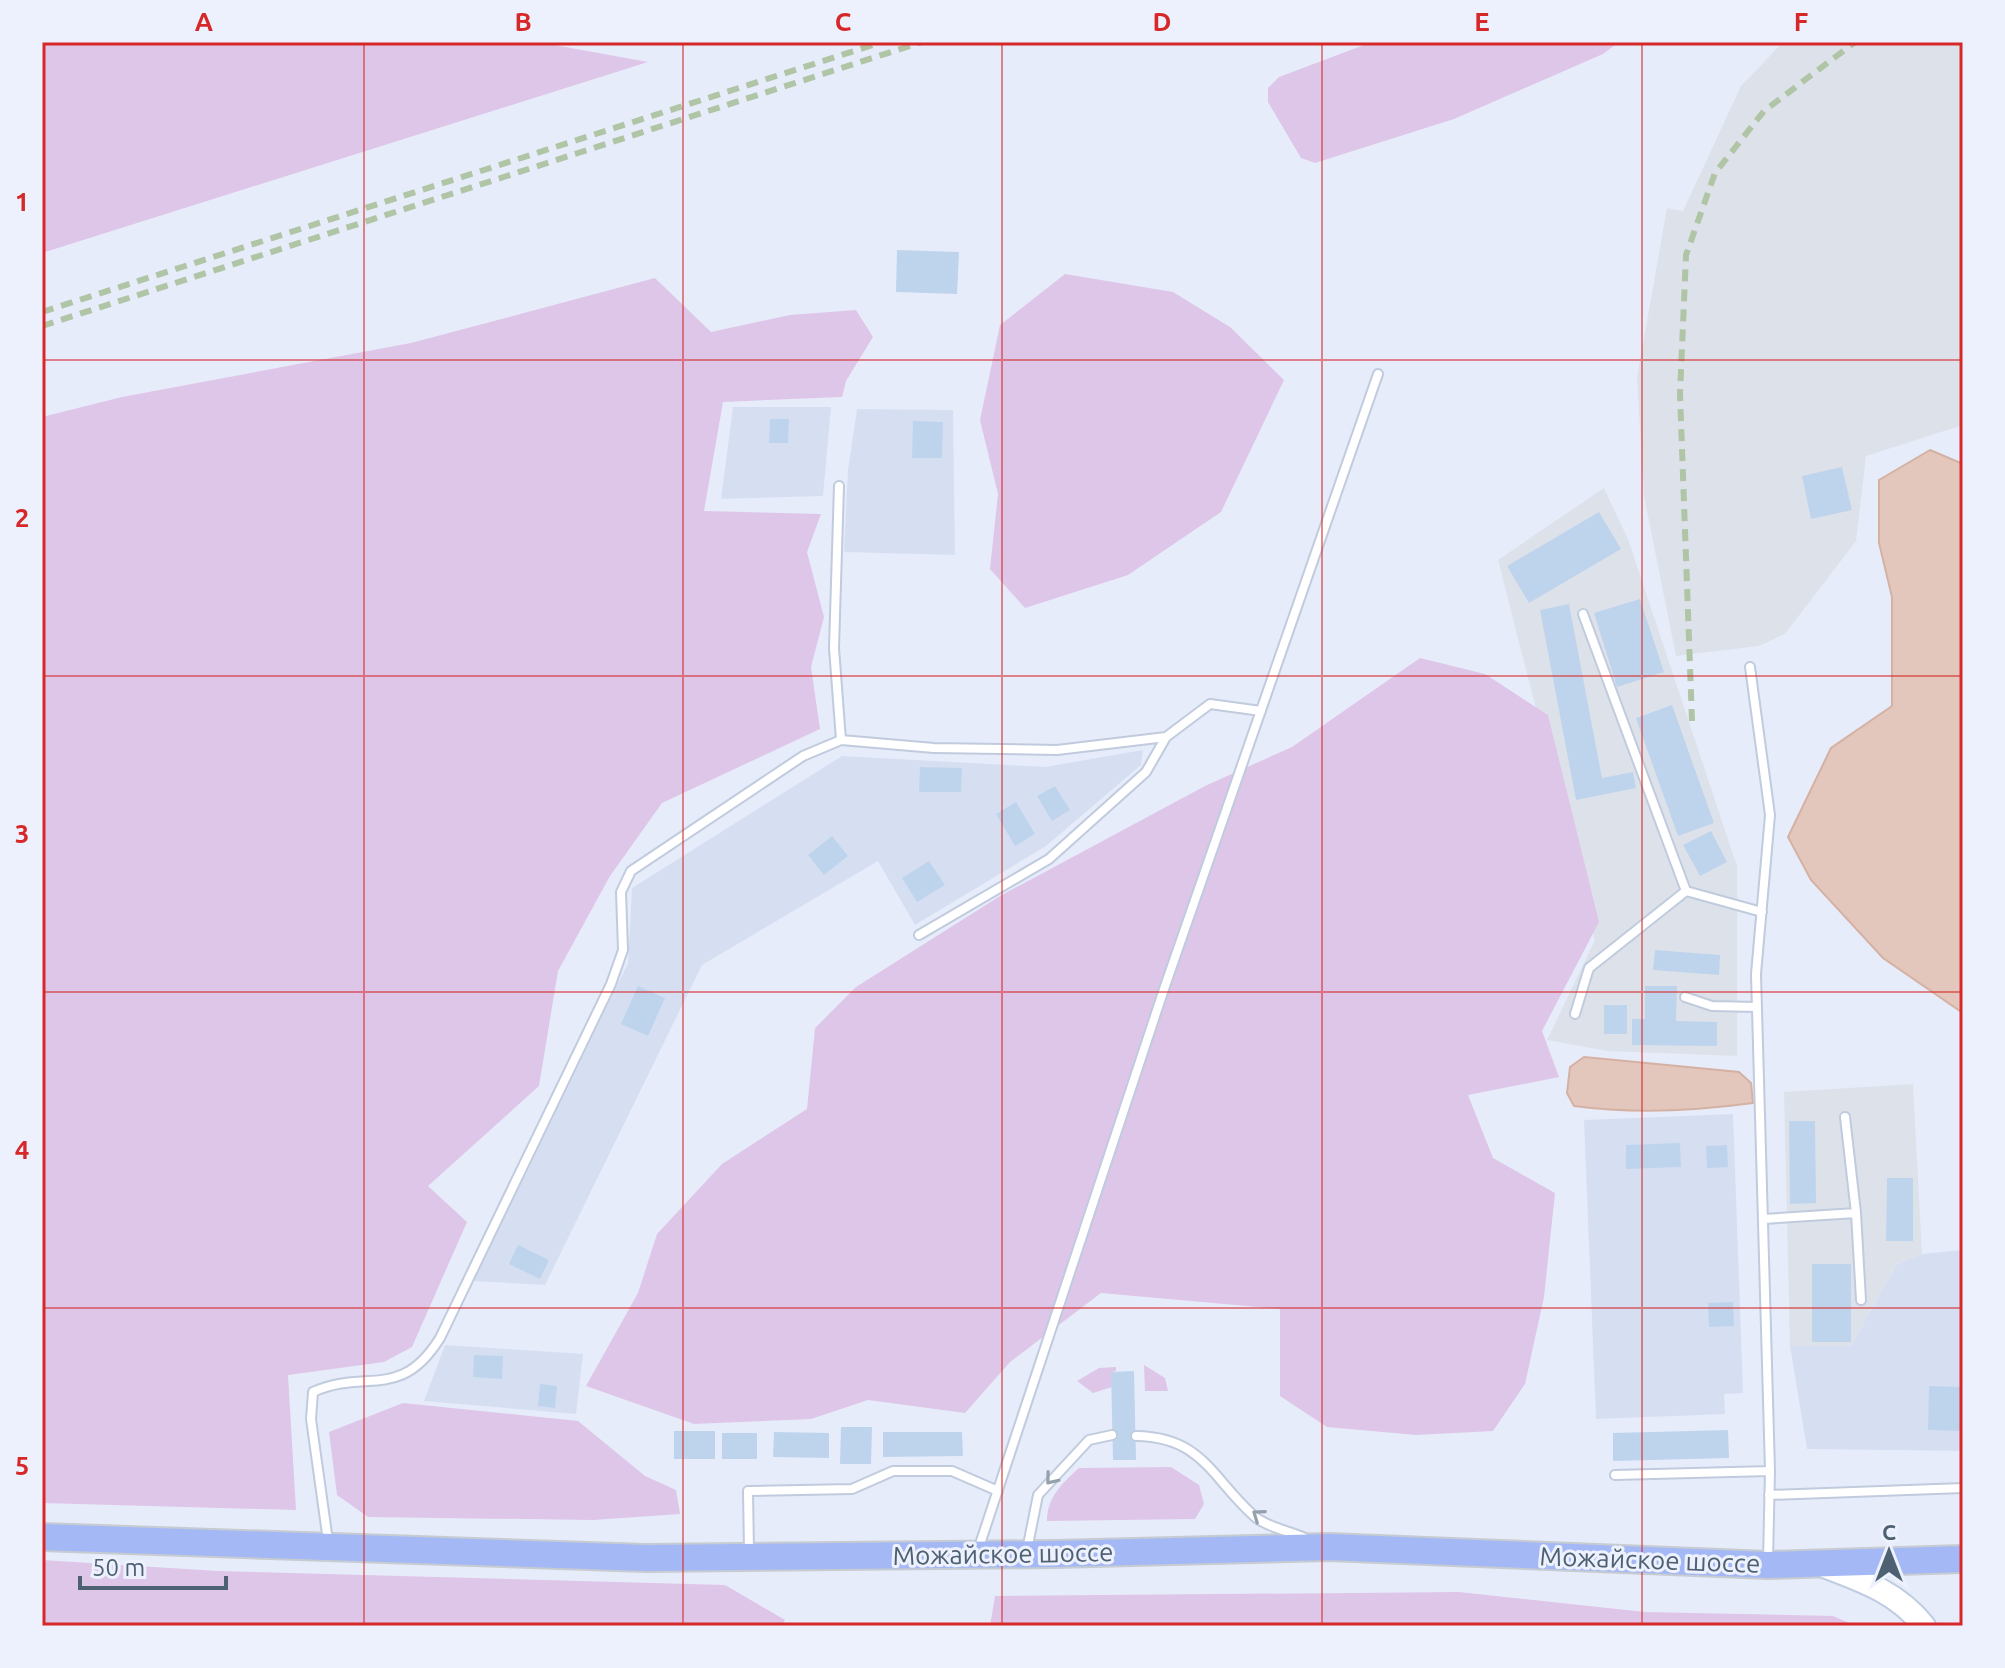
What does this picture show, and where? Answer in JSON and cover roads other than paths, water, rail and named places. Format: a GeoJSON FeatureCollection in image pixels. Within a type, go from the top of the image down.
{"type":"FeatureCollection","features":[{"type":"Feature","properties":{"kind":"main road","name":"Можайское шоссе"},"geometry":{"type":"LineString","coordinates":[[42,1537],[646,1558],[1329,1547],[1768,1565],[1963,1559]]}},
{"type":"Feature","properties":{"kind":"main road"},"geometry":{"type":"LineString","coordinates":[[1820,1565],[1872,1585],[1907,1605],[1924,1626]]}},
{"type":"Feature","properties":{"kind":"lane"},"geometry":{"type":"LineString","coordinates":[[977,1555],[1261,711],[1378,374]]}},
{"type":"Feature","properties":{"kind":"lane"},"geometry":{"type":"LineString","coordinates":[[839,486],[834,648],[841,740]]}},
{"type":"Feature","properties":{"kind":"lane"},"geometry":{"type":"LineString","coordinates":[[1583,614],[1686,891]]}},
{"type":"Feature","properties":{"kind":"lane"},"geometry":{"type":"LineString","coordinates":[[1750,667],[1770,815],[1757,1007],[1770,1471],[1768,1565]]}},
{"type":"Feature","properties":{"kind":"lane"},"geometry":{"type":"LineString","coordinates":[[919,935],[1049,859],[1146,772],[1166,737],[1210,704],[1261,711]]}},
{"type":"Feature","properties":{"kind":"lane"},"geometry":{"type":"LineString","coordinates":[[329,1546],[311,1419],[313,1392],[326,1386],[398,1377],[425,1361],[440,1338],[611,984],[623,950],[621,892],[631,871],[803,756],[841,740],[934,748],[1057,750],[1166,737]]}},
{"type":"Feature","properties":{"kind":"lane"},"geometry":{"type":"LineString","coordinates":[[1686,891],[1762,912]]}},
{"type":"Feature","properties":{"kind":"lane"},"geometry":{"type":"LineString","coordinates":[[1575,1014],[1589,968],[1686,891]]}},
{"type":"Feature","properties":{"kind":"lane"},"geometry":{"type":"LineString","coordinates":[[1685,997],[1712,1006],[1757,1007]]}},
{"type":"Feature","properties":{"kind":"lane"},"geometry":{"type":"LineString","coordinates":[[1845,1117],[1856,1213],[1861,1300]]}},
{"type":"Feature","properties":{"kind":"lane"},"geometry":{"type":"LineString","coordinates":[[1763,1219],[1856,1213]]}},
{"type":"Feature","properties":{"kind":"lane"},"geometry":{"type":"LineString","coordinates":[[1027,1554],[1038,1495],[1056,1472],[1089,1440],[1112,1435]]}},
{"type":"Feature","properties":{"kind":"lane"},"geometry":{"type":"LineString","coordinates":[[1136,1436],[1161,1436],[1180,1442],[1257,1518],[1329,1547]]}},
{"type":"Feature","properties":{"kind":"lane"},"geometry":{"type":"LineString","coordinates":[[749,1557],[748,1491],[852,1489],[893,1471],[952,1471],[998,1491]]}},
{"type":"Feature","properties":{"kind":"lane"},"geometry":{"type":"LineString","coordinates":[[1615,1475],[1770,1471]]}},
{"type":"Feature","properties":{"kind":"lane"},"geometry":{"type":"LineString","coordinates":[[1769,1495],[1963,1488]]}},
{"type":"Feature","properties":{"kind":"railway"},"geometry":{"type":"LineString","coordinates":[[42,312],[882,42]]}},
{"type":"Feature","properties":{"kind":"railway"},"geometry":{"type":"LineString","coordinates":[[42,326],[922,42]]}},
{"type":"Feature","properties":{"kind":"railway"},"geometry":{"type":"LineString","coordinates":[[1692,721],[1680,394],[1686,255],[1715,173],[1764,111],[1855,42]]}}]}
